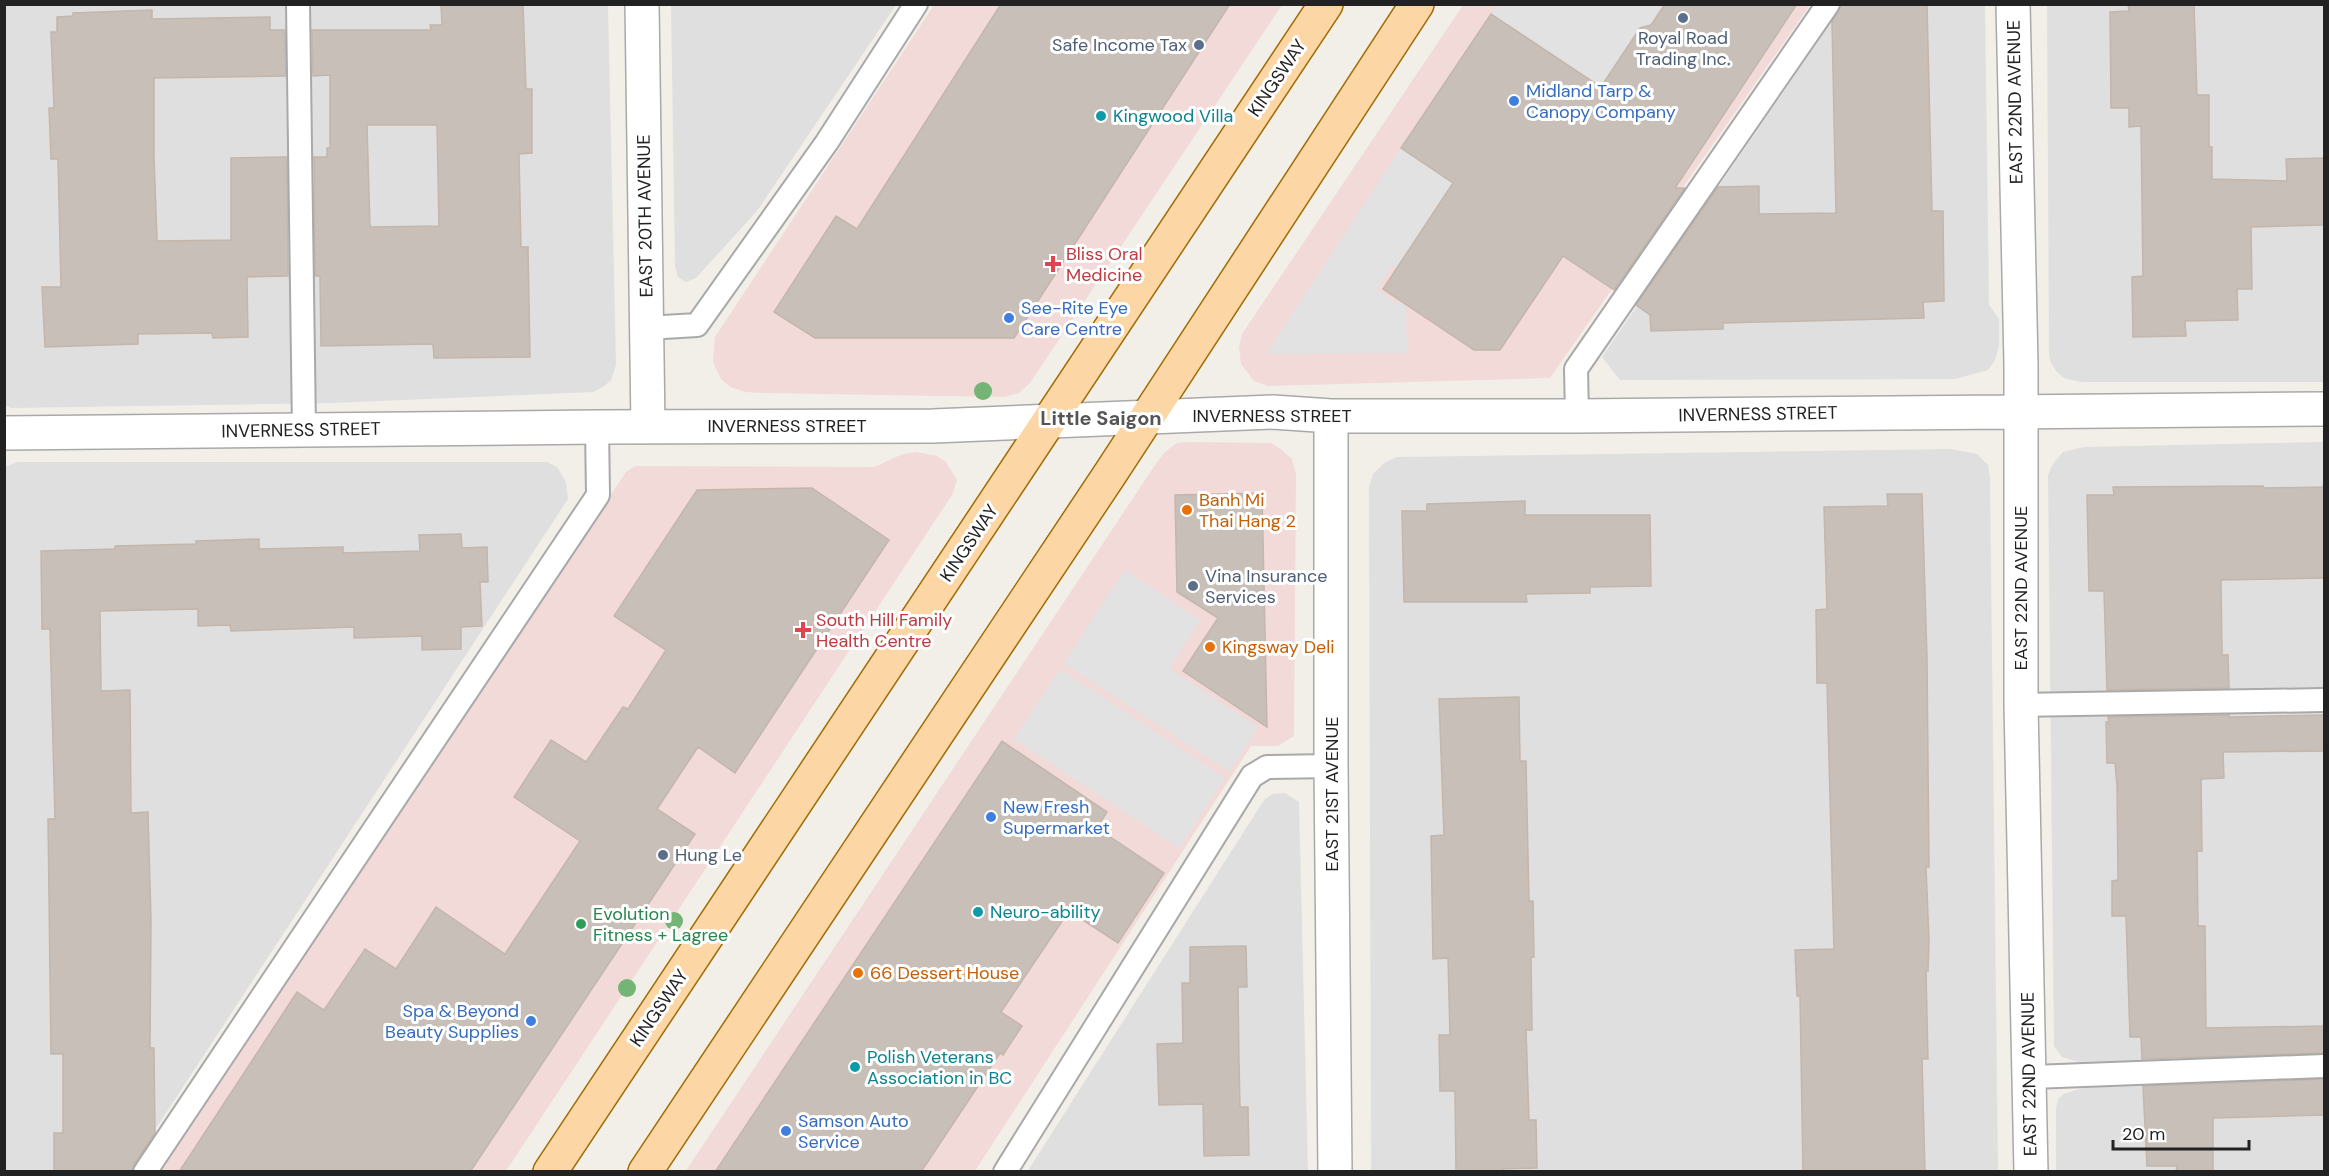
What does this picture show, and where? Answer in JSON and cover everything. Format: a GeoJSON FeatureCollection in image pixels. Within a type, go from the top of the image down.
{"type":"FeatureCollection","features":[{"type":"Feature","properties":{"kind":"main road","name":"KINGSWAY"},"geometry":{"type":"LineString","coordinates":[[550,1172],[1326,4]]}},
{"type":"Feature","properties":{"kind":"main road"},"geometry":{"type":"LineString","coordinates":[[645,1172],[1417,4]]}},
{"type":"Feature","properties":{"kind":"street","name":"EAST 20TH AVENUE"},"geometry":{"type":"LineString","coordinates":[[642,4],[648,427]]}},
{"type":"Feature","properties":{"kind":"street","name":"EAST 22ND AVENUE"},"geometry":{"type":"LineString","coordinates":[[2013,4],[2022,412],[2021,705],[2031,1172]]}},
{"type":"Feature","properties":{"kind":"street","name":"INVERNESS STREET"},"geometry":{"type":"LineString","coordinates":[[4,433],[933,426],[1273,412],[1331,416],[1576,416],[2325,409]]}},
{"type":"Feature","properties":{"kind":"street","name":"EAST 21ST AVENUE"},"geometry":{"type":"LineString","coordinates":[[1331,416],[1331,766],[1335,1172]]}},
{"type":"Feature","properties":{"kind":"lane"},"geometry":{"type":"LineString","coordinates":[[298,4],[304,430]]}},
{"type":"Feature","properties":{"kind":"lane"},"geometry":{"type":"LineString","coordinates":[[647,328],[697,325],[827,142],[916,4]]}},
{"type":"Feature","properties":{"kind":"lane"},"geometry":{"type":"LineString","coordinates":[[1576,416],[1576,369],[1828,4]]}},
{"type":"Feature","properties":{"kind":"lane"},"geometry":{"type":"LineString","coordinates":[[145,1172],[598,495],[597,427]]}},
{"type":"Feature","properties":{"kind":"lane"},"geometry":{"type":"LineString","coordinates":[[2021,705],[2325,700]]}},
{"type":"Feature","properties":{"kind":"lane"},"geometry":{"type":"LineString","coordinates":[[1005,1172],[1252,776],[1267,767],[1331,766]]}},
{"type":"Feature","properties":{"kind":"lane"},"geometry":{"type":"LineString","coordinates":[[2029,1077],[2325,1066]]}},
{"type":"Feature","properties":{"kind":"shaded area"},"geometry":{"type":"Polygon","coordinates":[[[5,5],[608,5],[616,365],[611,380],[593,392],[333,403],[11,408],[5,405],[5,5]]]}},
{"type":"Feature","properties":{"kind":"shaded area"},"geometry":{"type":"Polygon","coordinates":[[[671,5],[896,5],[757,211],[696,278],[686,282],[678,277],[675,266],[671,5]]]}},
{"type":"Feature","properties":{"kind":"shaded area"},"geometry":{"type":"Polygon","coordinates":[[[934,5],[1282,5],[1030,383],[1019,393],[1004,397],[762,393],[745,392],[730,387],[721,379],[713,362],[715,337],[934,5]]]}},
{"type":"Feature","properties":{"kind":"shaded area"},"geometry":{"type":"Polygon","coordinates":[[[1463,5],[1810,5],[1550,378],[1268,386],[1254,381],[1241,364],[1239,347],[1242,334],[1463,5]]]}},
{"type":"Feature","properties":{"kind":"shaded area"},"geometry":{"type":"Polygon","coordinates":[[[1497,5],[1665,5],[1651,25],[1640,28],[1601,87],[1491,14],[1497,5]]]}},
{"type":"Feature","properties":{"kind":"shaded area"},"geometry":{"type":"Polygon","coordinates":[[[1843,5],[1985,5],[1989,305],[1999,319],[1999,346],[1995,360],[1988,370],[1955,379],[1620,380],[1602,357],[1843,5]]]}},
{"type":"Feature","properties":{"kind":"shaded area"},"geometry":{"type":"Polygon","coordinates":[[[2047,5],[2324,5],[2324,382],[2081,382],[2064,378],[2057,372],[2051,363],[2049,354],[2047,5]]]}},
{"type":"Feature","properties":{"kind":"shaded area"},"geometry":{"type":"Polygon","coordinates":[[[1401,148],[1453,183],[1397,267],[1393,265],[1377,290],[1399,305],[1402,302],[1406,304],[1407,353],[1266,354],[1401,148]]]}},
{"type":"Feature","properties":{"kind":"shaded area"},"geometry":{"type":"Polygon","coordinates":[[[2324,442],[2324,1171],[2056,1171],[2058,1099],[2064,1094],[2088,1086],[2087,1065],[2062,1057],[2054,1046],[2048,475],[2052,465],[2063,452],[2084,447],[2324,442]]]}},
{"type":"Feature","properties":{"kind":"shaded area"},"geometry":{"type":"Polygon","coordinates":[[[1177,443],[1271,443],[1292,459],[1296,474],[1294,736],[1278,746],[1251,746],[975,1171],[685,1172],[1157,462],[1177,443]]]}},
{"type":"Feature","properties":{"kind":"shaded area"},"geometry":{"type":"Polygon","coordinates":[[[1951,449],[1977,454],[1988,465],[1990,479],[1998,1171],[1371,1171],[1369,488],[1373,474],[1384,463],[1397,457],[1951,449]]]}},
{"type":"Feature","properties":{"kind":"shaded area"},"geometry":{"type":"Polygon","coordinates":[[[916,452],[937,456],[946,462],[957,480],[952,495],[506,1171],[157,1172],[626,472],[635,466],[874,467],[903,454],[916,452]]]}},
{"type":"Feature","properties":{"kind":"shaded area"},"geometry":{"type":"Polygon","coordinates":[[[18,462],[547,462],[557,467],[566,482],[568,499],[128,1171],[5,1171],[4,467],[18,462]]]}},
{"type":"Feature","properties":{"kind":"shaded area"},"geometry":{"type":"Polygon","coordinates":[[[1125,570],[1200,620],[1169,668],[1258,727],[1229,772],[1064,663],[1125,570]]]}},
{"type":"Feature","properties":{"kind":"shaded area"},"geometry":{"type":"Polygon","coordinates":[[[1060,669],[1225,778],[1179,848],[1014,739],[1060,669]]]}},
{"type":"Feature","properties":{"kind":"shaded area"},"geometry":{"type":"Polygon","coordinates":[[[1285,793],[1299,802],[1308,1171],[1027,1172],[1264,800],[1272,794],[1285,793]]]}},
{"type":"Feature","properties":{"kind":"building"},"geometry":{"type":"Polygon","coordinates":[[[441,4],[523,4],[526,89],[532,89],[532,153],[519,154],[521,247],[528,247],[530,357],[434,358],[433,344],[321,346],[320,276],[315,276],[314,157],[327,157],[327,148],[330,148],[330,75],[313,76],[312,30],[431,30],[430,25],[442,25],[441,4]],[[367,125],[370,227],[439,226],[437,125],[367,125]]]}},
{"type":"Feature","properties":{"kind":"building"},"geometry":{"type":"Polygon","coordinates":[[[1001,4],[1230,4],[1014,338],[815,338],[774,312],[836,216],[857,229],[1001,4]]]}},
{"type":"Feature","properties":{"kind":"building"},"geometry":{"type":"Polygon","coordinates":[[[1665,4],[1797,4],[1675,188],[1685,188],[1614,290],[1563,256],[1500,350],[1474,350],[1383,289],[1453,183],[1401,148],[1491,14],[1601,87],[1640,28],[1651,25],[1665,4]]]}},
{"type":"Feature","properties":{"kind":"building"},"geometry":{"type":"Polygon","coordinates":[[[1841,4],[1927,4],[1932,211],[1943,211],[1944,301],[1923,302],[1924,318],[1723,323],[1723,329],[1651,331],[1650,315],[1636,305],[1718,187],[1759,186],[1759,214],[1836,213],[1832,22],[1841,4]]]}},
{"type":"Feature","properties":{"kind":"building"},"geometry":{"type":"Polygon","coordinates":[[[2128,4],[2194,4],[2197,95],[2209,95],[2209,147],[2212,147],[2212,179],[2287,181],[2286,159],[2325,158],[2325,225],[2251,227],[2252,289],[2237,289],[2238,320],[2185,321],[2186,336],[2133,337],[2132,277],[2143,276],[2141,126],[2129,127],[2129,108],[2111,108],[2110,12],[2129,11],[2128,4]]]}},
{"type":"Feature","properties":{"kind":"building"},"geometry":{"type":"Polygon","coordinates":[[[152,10],[152,19],[270,17],[270,30],[285,30],[286,76],[154,78],[154,156],[157,241],[231,240],[231,158],[287,157],[288,276],[247,277],[248,337],[213,338],[212,333],[138,334],[138,344],[45,347],[42,287],[61,287],[58,159],[51,159],[49,108],[54,108],[51,32],[57,32],[57,17],[73,16],[73,13],[152,10]]]}},
{"type":"Feature","properties":{"kind":"building"},"geometry":{"type":"Polygon","coordinates":[[[2263,486],[2263,488],[2325,487],[2325,578],[2221,580],[2222,655],[2228,655],[2229,688],[2107,690],[2104,591],[2089,591],[2087,495],[2114,495],[2113,487],[2263,486]]]}},
{"type":"Feature","properties":{"kind":"building"},"geometry":{"type":"Polygon","coordinates":[[[812,488],[889,540],[735,773],[698,747],[657,809],[695,834],[470,1172],[179,1172],[297,992],[324,1010],[365,949],[396,969],[436,907],[505,954],[580,841],[514,797],[551,740],[586,762],[623,707],[628,709],[666,650],[614,616],[697,490],[812,488]]]}},
{"type":"Feature","properties":{"kind":"building"},"geometry":{"type":"Polygon","coordinates":[[[1262,493],[1267,727],[1183,671],[1218,618],[1177,592],[1175,495],[1262,493]]]}},
{"type":"Feature","properties":{"kind":"building"},"geometry":{"type":"Polygon","coordinates":[[[1887,494],[1922,494],[1927,658],[1929,867],[1926,867],[1929,940],[1928,971],[1926,971],[1928,1059],[1922,1059],[1925,1172],[1803,1172],[1800,996],[1797,996],[1795,950],[1834,949],[1827,683],[1817,683],[1816,610],[1827,609],[1824,507],[1888,506],[1887,494]]]}},
{"type":"Feature","properties":{"kind":"building"},"geometry":{"type":"Polygon","coordinates":[[[1525,501],[1525,515],[1650,515],[1651,586],[1590,587],[1590,593],[1526,594],[1527,602],[1404,602],[1402,511],[1427,511],[1427,504],[1525,501]]]}},
{"type":"Feature","properties":{"kind":"building"},"geometry":{"type":"Polygon","coordinates":[[[461,534],[462,548],[487,547],[488,582],[480,582],[482,626],[461,627],[461,649],[422,650],[422,636],[354,638],[354,627],[231,631],[230,625],[198,626],[198,609],[100,611],[101,691],[130,690],[131,813],[148,812],[151,920],[150,1048],[154,1048],[155,1133],[134,1164],[132,1172],[54,1172],[54,1133],[63,1133],[63,1054],[51,1054],[48,819],[55,819],[50,629],[42,629],[41,551],[115,549],[115,546],[196,544],[196,541],[259,539],[259,549],[343,547],[343,553],[420,551],[419,535],[461,534]]]}},
{"type":"Feature","properties":{"kind":"building"},"geometry":{"type":"Polygon","coordinates":[[[1519,697],[1520,761],[1526,761],[1529,901],[1533,901],[1532,1030],[1526,1030],[1529,1120],[1536,1120],[1537,1168],[1503,1169],[1503,1172],[1456,1172],[1455,1091],[1440,1091],[1439,1035],[1450,1035],[1448,958],[1433,959],[1431,836],[1444,835],[1439,699],[1519,697]]]}},
{"type":"Feature","properties":{"kind":"building"},"geometry":{"type":"Polygon","coordinates":[[[2229,715],[2229,717],[2325,715],[2325,751],[2223,752],[2224,778],[2201,779],[2202,851],[2197,851],[2198,926],[2205,926],[2206,1028],[2325,1026],[2325,1053],[2142,1059],[2141,1037],[2130,1037],[2126,916],[2112,916],[2112,881],[2118,880],[2117,786],[2115,763],[2107,763],[2106,722],[2109,722],[2108,717],[2229,715]]]}},
{"type":"Feature","properties":{"kind":"building"},"geometry":{"type":"Polygon","coordinates":[[[1002,741],[1107,812],[1097,828],[1164,873],[1118,943],[1069,911],[1001,1012],[1022,1026],[1003,1055],[1000,1053],[921,1172],[715,1172],[1002,741]]]}},
{"type":"Feature","properties":{"kind":"building"},"geometry":{"type":"Polygon","coordinates":[[[1246,946],[1247,987],[1238,987],[1239,1061],[1240,1107],[1248,1107],[1249,1155],[1204,1156],[1203,1104],[1159,1105],[1157,1044],[1183,1043],[1182,983],[1190,983],[1190,947],[1246,946]]]}},
{"type":"Feature","properties":{"kind":"building"},"geometry":{"type":"Polygon","coordinates":[[[2325,1079],[2325,1115],[2213,1118],[2213,1172],[2176,1172],[2177,1166],[2147,1166],[2143,1086],[2325,1079]]]}},
{"type":"Feature","properties":{"kind":"place","name":"Royal Road Trading Inc."},"geometry":{"type":"Point","coordinates":[1683,18]}},
{"type":"Feature","properties":{"kind":"place","name":"Safe Income Tax"},"geometry":{"type":"Point","coordinates":[1199,45]}},
{"type":"Feature","properties":{"kind":"place","name":"Midland Tarp & Canopy Company"},"geometry":{"type":"Point","coordinates":[1514,101]}},
{"type":"Feature","properties":{"kind":"place","name":"Kingwood Villa"},"geometry":{"type":"Point","coordinates":[1101,116]}},
{"type":"Feature","properties":{"kind":"place","name":"Bliss Oral Medicine"},"geometry":{"type":"Point","coordinates":[1053,264]}},
{"type":"Feature","properties":{"kind":"place","name":"See-Rite Eye Care Centre"},"geometry":{"type":"Point","coordinates":[1009,318]}},
{"type":"Feature","properties":{"kind":"place","name":"Banh Mi Thai Hang 2"},"geometry":{"type":"Point","coordinates":[1187,510]}},
{"type":"Feature","properties":{"kind":"place","name":"Vina Insurance Services"},"geometry":{"type":"Point","coordinates":[1193,586]}},
{"type":"Feature","properties":{"kind":"place","name":"South Hill Family Health Centre"},"geometry":{"type":"Point","coordinates":[803,630]}},
{"type":"Feature","properties":{"kind":"place","name":"Kingsway Deli"},"geometry":{"type":"Point","coordinates":[1210,647]}},
{"type":"Feature","properties":{"kind":"place","name":"New Fresh Supermarket"},"geometry":{"type":"Point","coordinates":[991,817]}},
{"type":"Feature","properties":{"kind":"place","name":"Hung Le"},"geometry":{"type":"Point","coordinates":[663,855]}},
{"type":"Feature","properties":{"kind":"place","name":"Neuro-ability"},"geometry":{"type":"Point","coordinates":[978,912]}},
{"type":"Feature","properties":{"kind":"place","name":"Evolution Fitness + Lagree"},"geometry":{"type":"Point","coordinates":[581,924]}},
{"type":"Feature","properties":{"kind":"place","name":"66 Dessert House"},"geometry":{"type":"Point","coordinates":[858,973]}},
{"type":"Feature","properties":{"kind":"place","name":"Spa & Beyond Beauty Supplies"},"geometry":{"type":"Point","coordinates":[531,1021]}},
{"type":"Feature","properties":{"kind":"place","name":"Polish Veterans Association in BC"},"geometry":{"type":"Point","coordinates":[855,1067]}},
{"type":"Feature","properties":{"kind":"place","name":"Samson Auto Service"},"geometry":{"type":"Point","coordinates":[786,1131]}},
{"type":"Feature","properties":{"kind":"district","name":"Little Saigon"},"geometry":{"type":"Point","coordinates":[1101,418]}}]}
